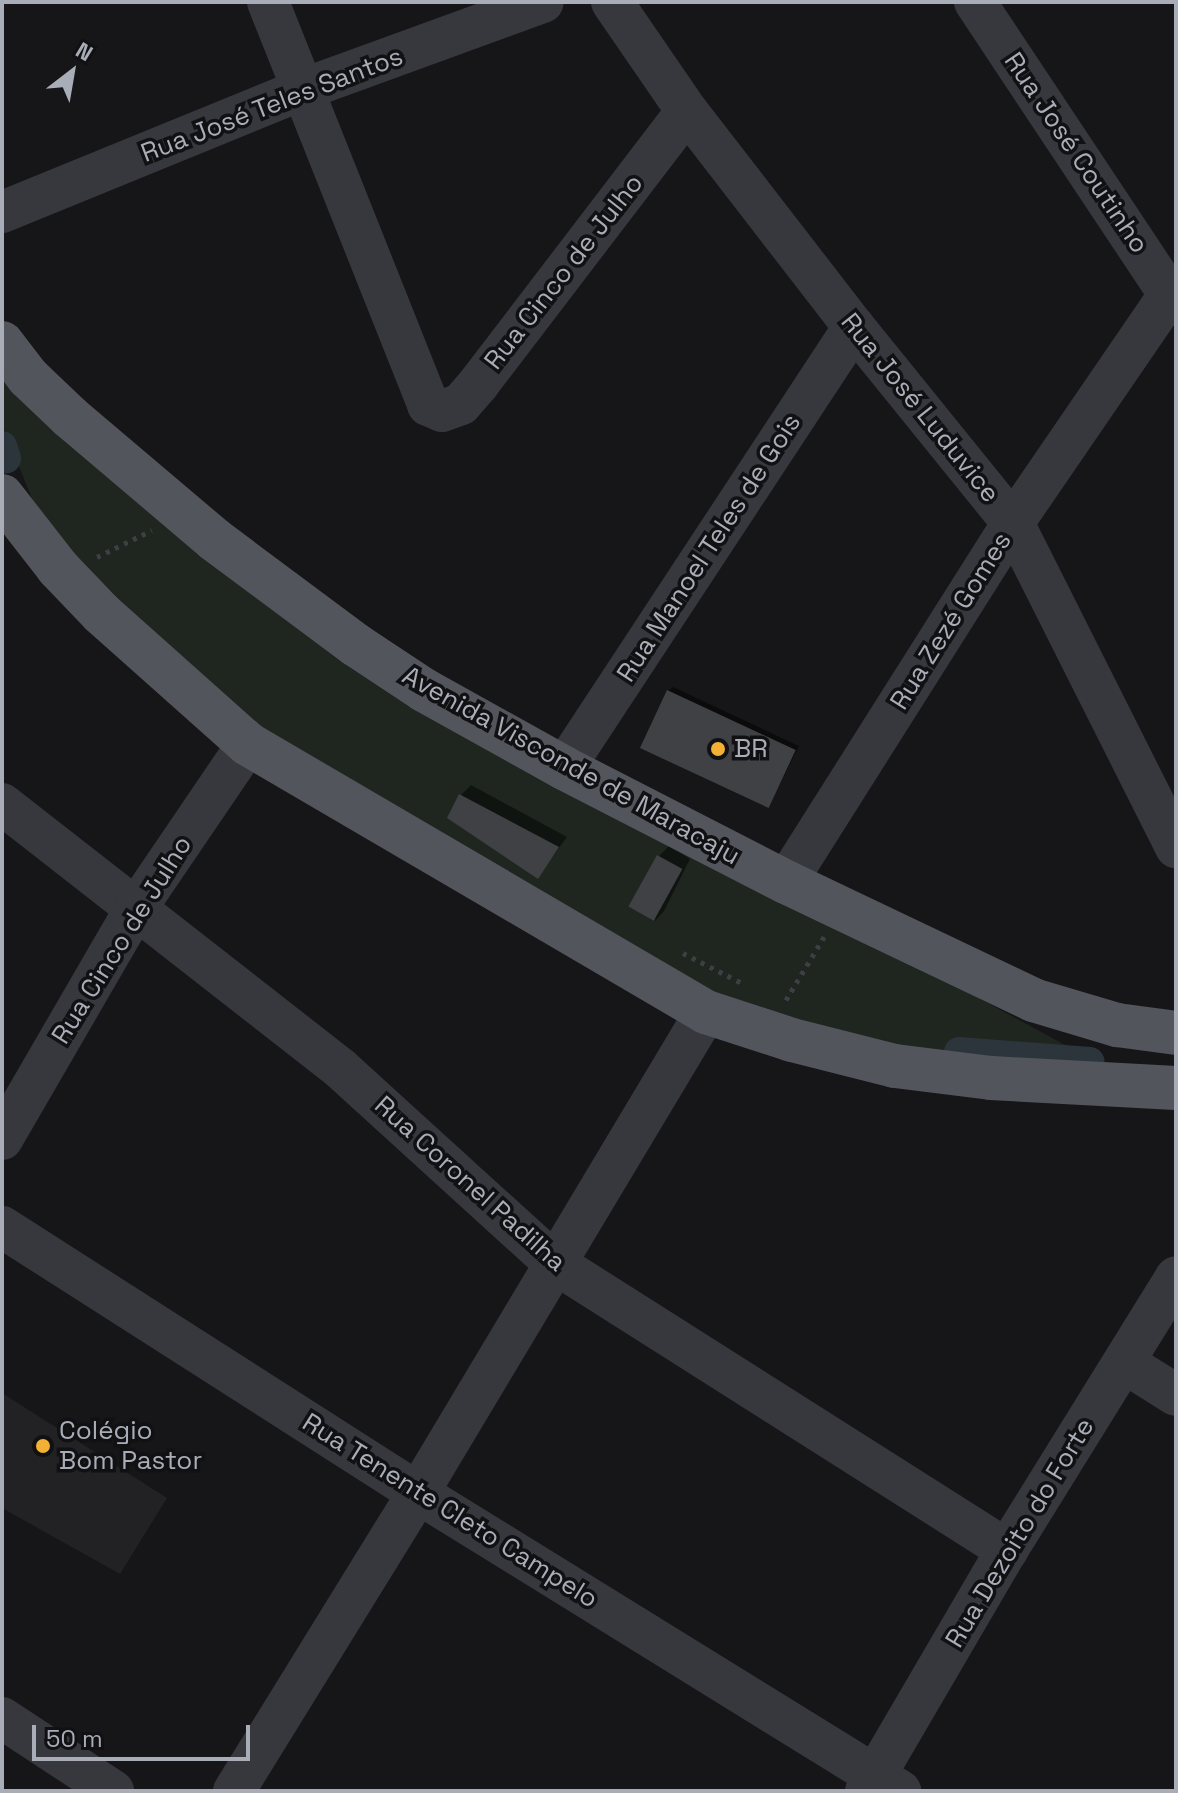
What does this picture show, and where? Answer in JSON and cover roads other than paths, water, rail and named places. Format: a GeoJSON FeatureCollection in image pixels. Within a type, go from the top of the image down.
{"type":"FeatureCollection","features":[{"type":"Feature","properties":{"kind":"main road","name":"Avenida Visconde de Maracaju"},"geometry":{"type":"LineString","coordinates":[[2,343],[28,377],[70,417],[215,540],[356,645],[424,690],[564,768],[786,882],[1033,1000],[1117,1025],[1176,1033]]}},
{"type":"Feature","properties":{"kind":"main road"},"geometry":{"type":"LineString","coordinates":[[2,496],[52,562],[101,613],[248,744],[706,1012],[792,1040],[895,1066],[991,1078],[1176,1088]]}},
{"type":"Feature","properties":{"kind":"street"},"geometry":{"type":"LineString","coordinates":[[268,2],[304,89]]}},
{"type":"Feature","properties":{"kind":"street","name":"Rua José Teles Santos"},"geometry":{"type":"LineString","coordinates":[[2,212],[304,89],[543,2]]}},
{"type":"Feature","properties":{"kind":"street","name":"Rua José Luduvice"},"geometry":{"type":"LineString","coordinates":[[612,2],[687,111],[854,327],[1013,523],[1176,847]]}},
{"type":"Feature","properties":{"kind":"street","name":"Rua José Coutinho"},"geometry":{"type":"LineString","coordinates":[[975,2],[1174,295]]}},
{"type":"Feature","properties":{"kind":"street","name":"Rua Cinco de Julho"},"geometry":{"type":"LineString","coordinates":[[304,89],[428,405],[446,411],[466,398],[687,111]]}},
{"type":"Feature","properties":{"kind":"street","name":"Rua Zezé Gomes"},"geometry":{"type":"LineString","coordinates":[[786,882],[1013,523],[1174,295]]}},
{"type":"Feature","properties":{"kind":"street","name":"Rua Manoel Teles de Gois"},"geometry":{"type":"LineString","coordinates":[[564,768],[854,327]]}},
{"type":"Feature","properties":{"kind":"street","name":"Rua Cinco de Julho"},"geometry":{"type":"LineString","coordinates":[[2,1139],[135,910],[248,744]]}},
{"type":"Feature","properties":{"kind":"street","name":"Rua Coronel Padilha"},"geometry":{"type":"LineString","coordinates":[[2,804],[341,1069],[553,1262],[1007,1550]]}},
{"type":"Feature","properties":{"kind":"street"},"geometry":{"type":"LineString","coordinates":[[234,1791],[418,1493],[553,1262],[706,1012]]}},
{"type":"Feature","properties":{"kind":"street","name":"Rua Tenente Cleto Campelo"},"geometry":{"type":"LineString","coordinates":[[2,1227],[880,1786]]}},
{"type":"Feature","properties":{"kind":"street","name":"Rua Dezoito do Forte"},"geometry":{"type":"LineString","coordinates":[[880,1786],[1007,1550],[1176,1277]]}},
{"type":"Feature","properties":{"kind":"street"},"geometry":{"type":"LineString","coordinates":[[1125,1363],[1176,1395]]}},
{"type":"Feature","properties":{"kind":"street"},"geometry":{"type":"LineString","coordinates":[[2,1718],[113,1791]]}},
{"type":"Feature","properties":{"kind":"waterway"},"geometry":{"type":"LineString","coordinates":[[2,446],[6,458]]}},
{"type":"Feature","properties":{"kind":"waterway"},"geometry":{"type":"LineString","coordinates":[[959,1052],[1090,1062]]}},
{"type":"Feature","properties":{"kind":"place","name":"BR"},"geometry":{"type":"Point","coordinates":[718,749]}},
{"type":"Feature","properties":{"kind":"place","name":"Colégio Bom Pastor"},"geometry":{"type":"Point","coordinates":[43,1446]}}]}
